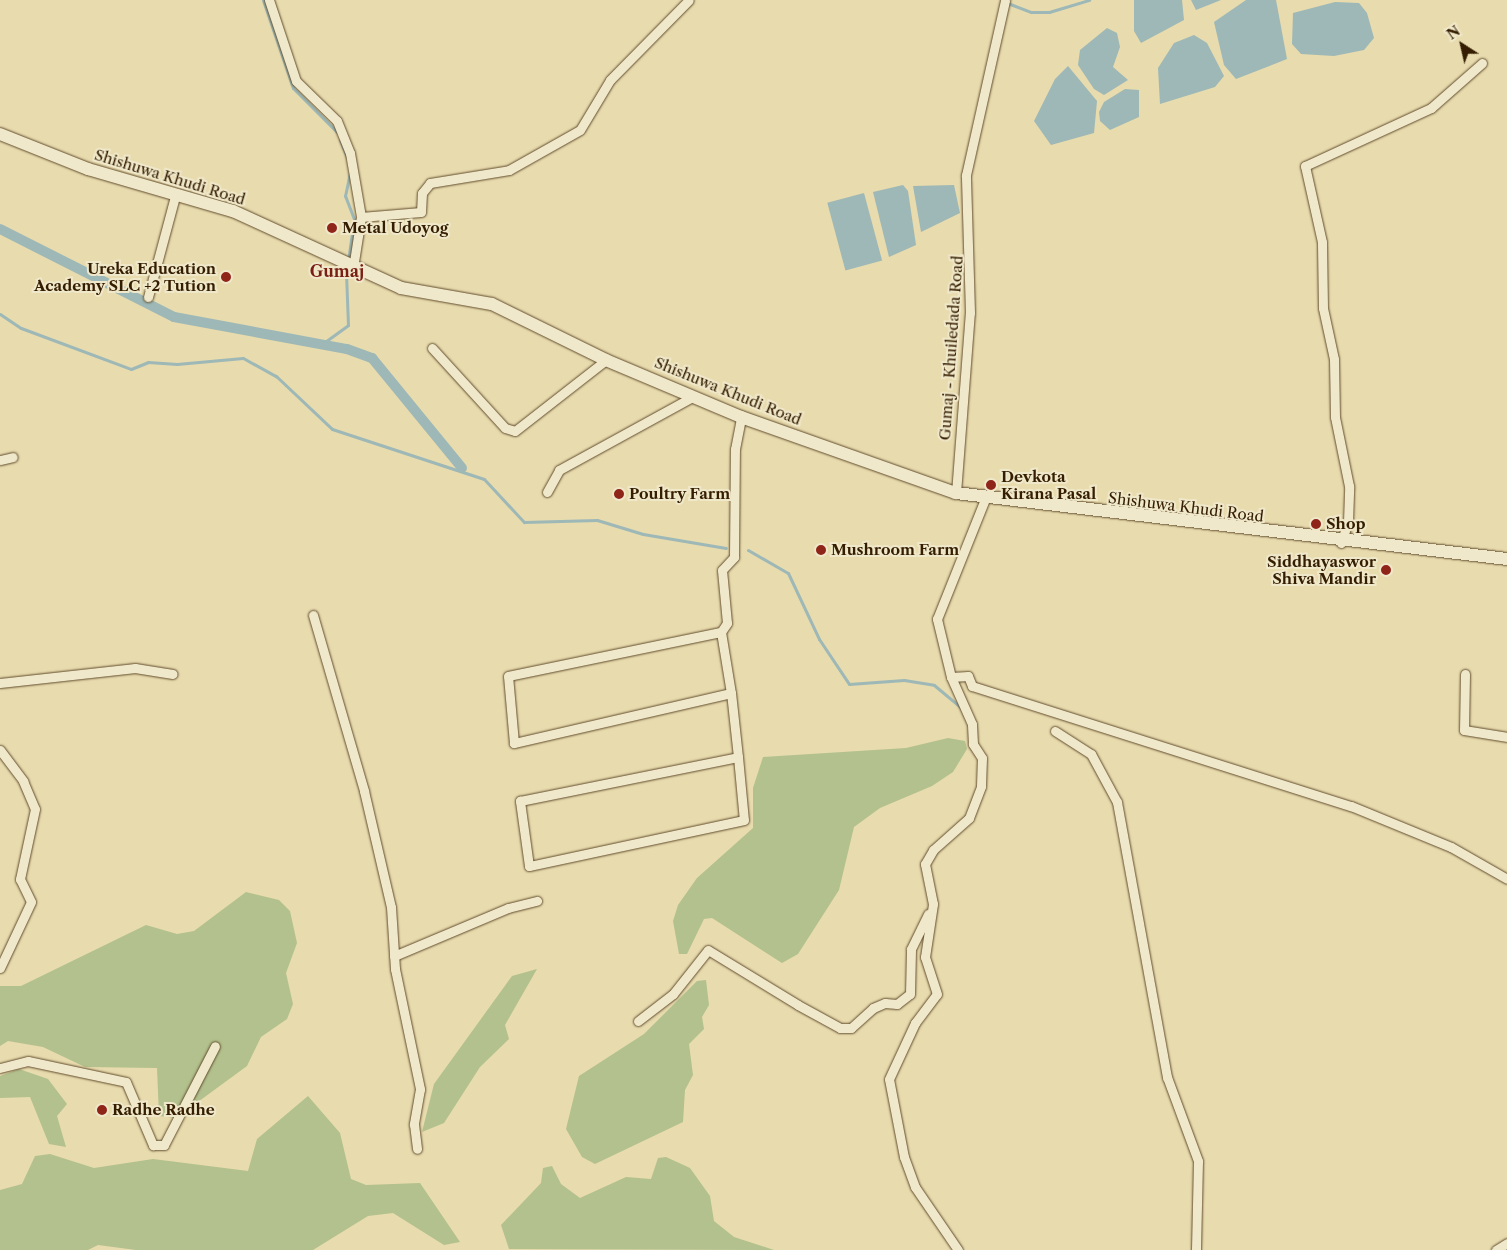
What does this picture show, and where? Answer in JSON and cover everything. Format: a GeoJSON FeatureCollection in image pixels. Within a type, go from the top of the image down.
{"type":"FeatureCollection","features":[{"type":"Feature","properties":{"kind":"main road","name":"Shishuwa Khudi Road"},"geometry":{"type":"LineString","coordinates":[[0,134],[88,169],[175,196],[233,211],[353,268],[401,288],[492,304],[606,360],[741,417],[956,493],[985,499],[1341,542],[1507,559]]}},
{"type":"Feature","properties":{"kind":"street"},"geometry":{"type":"LineString","coordinates":[[268,0],[296,81],[342,130],[354,166],[360,217],[353,268]]}},
{"type":"Feature","properties":{"kind":"street"},"geometry":{"type":"LineString","coordinates":[[360,217],[421,212],[422,193],[430,183],[509,170],[580,130],[610,80],[689,0]]}},
{"type":"Feature","properties":{"kind":"street","name":"Gumaj - Khuiledada Road"},"geometry":{"type":"LineString","coordinates":[[956,493],[970,313],[966,175],[1005,0]]}},
{"type":"Feature","properties":{"kind":"street"},"geometry":{"type":"LineString","coordinates":[[1341,542],[1348,522],[1349,486],[1335,416],[1334,359],[1323,308],[1322,242],[1305,166],[1432,108],[1482,63]]}},
{"type":"Feature","properties":{"kind":"street"},"geometry":{"type":"LineString","coordinates":[[148,298],[175,196]]}},
{"type":"Feature","properties":{"kind":"street"},"geometry":{"type":"LineString","coordinates":[[432,348],[505,428],[515,431],[606,360]]}},
{"type":"Feature","properties":{"kind":"street"},"geometry":{"type":"LineString","coordinates":[[547,492],[559,470],[694,396]]}},
{"type":"Feature","properties":{"kind":"street"},"geometry":{"type":"LineString","coordinates":[[738,757],[520,801],[529,866],[744,820],[738,757],[731,693],[722,632],[727,623],[722,570],[734,557],[735,449],[741,417]]}},
{"type":"Feature","properties":{"kind":"street"},"geometry":{"type":"LineString","coordinates":[[0,460],[13,456]]}},
{"type":"Feature","properties":{"kind":"street"},"geometry":{"type":"LineString","coordinates":[[958,1250],[915,1187],[904,1157],[889,1079],[916,1023],[937,994],[926,957],[933,904],[925,864],[933,850],[969,818],[981,786],[982,758],[973,744],[972,724],[951,677],[937,619],[985,499]]}},
{"type":"Feature","properties":{"kind":"street"},"geometry":{"type":"LineString","coordinates":[[313,615],[364,792],[390,907],[394,956],[420,1089],[414,1124],[417,1149]]}},
{"type":"Feature","properties":{"kind":"street"},"geometry":{"type":"LineString","coordinates":[[722,632],[508,676],[514,742],[731,693]]}},
{"type":"Feature","properties":{"kind":"street"},"geometry":{"type":"LineString","coordinates":[[0,683],[135,668],[174,674]]}},
{"type":"Feature","properties":{"kind":"street"},"geometry":{"type":"LineString","coordinates":[[1465,674],[1464,730],[1507,737]]}},
{"type":"Feature","properties":{"kind":"street"},"geometry":{"type":"LineString","coordinates":[[951,677],[968,676],[972,686],[1351,806],[1451,847],[1507,878]]}},
{"type":"Feature","properties":{"kind":"street"},"geometry":{"type":"LineString","coordinates":[[1055,731],[1091,754],[1117,802],[1167,1077],[1198,1161],[1196,1250]]}},
{"type":"Feature","properties":{"kind":"street"},"geometry":{"type":"LineString","coordinates":[[0,968],[30,902],[20,879],[35,809],[23,780],[2,756]]}},
{"type":"Feature","properties":{"kind":"street"},"geometry":{"type":"LineString","coordinates":[[394,956],[508,908],[537,901]]}},
{"type":"Feature","properties":{"kind":"street"},"geometry":{"type":"LineString","coordinates":[[638,1022],[672,994],[708,950],[791,1001],[840,1028],[851,1028],[872,1008],[885,1003],[898,1004],[910,994],[911,949],[933,904]]}},
{"type":"Feature","properties":{"kind":"street"},"geometry":{"type":"LineString","coordinates":[[0,1068],[28,1061],[126,1082],[153,1145],[164,1145],[215,1046]]}},
{"type":"Feature","properties":{"kind":"street"},"geometry":{"type":"LineString","coordinates":[[1496,1250],[1507,1243]]}},
{"type":"Feature","properties":{"kind":"green space"},"geometry":{"type":"Polygon","coordinates":[[[948,738],[965,741],[967,749],[953,772],[932,786],[880,808],[854,827],[839,890],[798,954],[782,963],[712,918],[704,919],[687,954],[679,954],[673,921],[678,905],[697,878],[753,828],[753,788],[763,757],[906,748],[948,738]]]}},
{"type":"Feature","properties":{"kind":"green space"},"geometry":{"type":"Polygon","coordinates":[[[246,892],[279,900],[290,911],[297,943],[286,973],[293,1004],[287,1019],[261,1037],[247,1066],[176,1118],[159,1116],[157,1068],[85,1067],[43,1047],[8,1041],[0,1046],[0,986],[21,986],[146,925],[177,934],[194,931],[246,892]]]}},
{"type":"Feature","properties":{"kind":"green space"},"geometry":{"type":"Polygon","coordinates":[[[537,969],[505,1025],[509,1039],[480,1067],[444,1123],[422,1132],[434,1084],[512,976],[537,969]]]}},
{"type":"Feature","properties":{"kind":"green space"},"geometry":{"type":"Polygon","coordinates":[[[706,980],[709,1005],[702,1017],[704,1029],[689,1044],[693,1075],[685,1090],[683,1122],[595,1164],[582,1157],[566,1129],[579,1076],[644,1034],[697,981],[706,980]]]}},
{"type":"Feature","properties":{"kind":"green space"},"geometry":{"type":"Polygon","coordinates":[[[19,1069],[48,1079],[67,1104],[57,1116],[66,1147],[49,1144],[30,1097],[0,1098],[0,1076],[19,1069]]]}},
{"type":"Feature","properties":{"kind":"green space"},"geometry":{"type":"Polygon","coordinates":[[[308,1096],[340,1133],[351,1179],[366,1185],[420,1183],[460,1242],[444,1245],[393,1213],[368,1216],[313,1250],[136,1250],[98,1245],[88,1250],[0,1250],[0,1190],[22,1184],[35,1156],[50,1154],[94,1168],[153,1159],[248,1171],[257,1139],[308,1096]]]}},
{"type":"Feature","properties":{"kind":"green space"},"geometry":{"type":"Polygon","coordinates":[[[666,1157],[690,1168],[710,1196],[714,1221],[734,1237],[774,1250],[509,1249],[501,1225],[541,1183],[543,1168],[552,1166],[561,1184],[580,1198],[626,1177],[651,1179],[658,1158],[666,1157]]]}},
{"type":"Feature","properties":{"kind":"water"},"geometry":{"type":"Polygon","coordinates":[[[1134,0],[1182,0],[1184,20],[1141,43],[1134,31],[1134,0]]]}},
{"type":"Feature","properties":{"kind":"water"},"geometry":{"type":"Polygon","coordinates":[[[1191,0],[1221,0],[1196,10],[1191,0]]]}},
{"type":"Feature","properties":{"kind":"water"},"geometry":{"type":"Polygon","coordinates":[[[1246,0],[1276,0],[1287,59],[1236,79],[1224,65],[1214,22],[1246,0]]]}},
{"type":"Feature","properties":{"kind":"water"},"geometry":{"type":"Polygon","coordinates":[[[1335,2],[1359,3],[1367,13],[1374,38],[1364,50],[1334,56],[1301,54],[1292,44],[1293,13],[1335,2]]]}},
{"type":"Feature","properties":{"kind":"water"},"geometry":{"type":"Polygon","coordinates":[[[1107,28],[1117,33],[1120,47],[1113,67],[1128,80],[1104,95],[1094,89],[1078,65],[1080,50],[1107,28]]]}},
{"type":"Feature","properties":{"kind":"water"},"geometry":{"type":"Polygon","coordinates":[[[1194,35],[1207,43],[1224,76],[1215,87],[1160,104],[1158,68],[1174,43],[1194,35]]]}},
{"type":"Feature","properties":{"kind":"water"},"geometry":{"type":"Polygon","coordinates":[[[1068,66],[1097,101],[1094,133],[1051,145],[1034,121],[1055,79],[1068,66]]]}},
{"type":"Feature","properties":{"kind":"water"},"geometry":{"type":"Polygon","coordinates":[[[1125,89],[1139,90],[1139,117],[1110,130],[1100,121],[1099,112],[1104,102],[1125,89]]]}},
{"type":"Feature","properties":{"kind":"water"},"geometry":{"type":"Polygon","coordinates":[[[903,185],[908,191],[916,245],[889,257],[873,192],[903,185]]]}},
{"type":"Feature","properties":{"kind":"water"},"geometry":{"type":"Polygon","coordinates":[[[954,185],[960,213],[921,232],[913,186],[954,185]]]}},
{"type":"Feature","properties":{"kind":"water"},"geometry":{"type":"Polygon","coordinates":[[[864,193],[882,261],[845,270],[827,203],[864,193]]]}},
{"type":"Feature","properties":{"kind":"waterway"},"geometry":{"type":"LineString","coordinates":[[263,0],[293,88],[337,132]]}},
{"type":"Feature","properties":{"kind":"waterway"},"geometry":{"type":"LineString","coordinates":[[1010,4],[1031,12],[1049,12],[1089,0]]}},
{"type":"Feature","properties":{"kind":"waterway"},"geometry":{"type":"LineString","coordinates":[[340,140],[348,160]]}},
{"type":"Feature","properties":{"kind":"waterway"},"geometry":{"type":"LineString","coordinates":[[348,261],[354,219],[345,196],[350,173]]}},
{"type":"Feature","properties":{"kind":"waterway"},"geometry":{"type":"LineString","coordinates":[[0,229],[174,317],[347,349],[372,358],[462,468]]}},
{"type":"Feature","properties":{"kind":"waterway"},"geometry":{"type":"LineString","coordinates":[[322,344],[348,325],[346,273]]}},
{"type":"Feature","properties":{"kind":"waterway"},"geometry":{"type":"LineString","coordinates":[[0,314],[21,328],[131,369],[148,362],[177,364],[243,358],[276,376],[332,429],[484,479],[524,522],[597,520],[643,534],[726,548]]}},
{"type":"Feature","properties":{"kind":"waterway"},"geometry":{"type":"LineString","coordinates":[[748,550],[788,573],[819,639],[849,684],[904,680],[934,685],[963,709]]}},
{"type":"Feature","properties":{"kind":"place","name":"Metal Udoyog"},"geometry":{"type":"Point","coordinates":[332,228]}},
{"type":"Feature","properties":{"kind":"place","name":"Ureka Education Academy SLC +2 Tution"},"geometry":{"type":"Point","coordinates":[226,277]}},
{"type":"Feature","properties":{"kind":"place","name":"Devkota Kirana Pasal"},"geometry":{"type":"Point","coordinates":[991,485]}},
{"type":"Feature","properties":{"kind":"place","name":"Poultry Farm"},"geometry":{"type":"Point","coordinates":[619,494]}},
{"type":"Feature","properties":{"kind":"place","name":"Shop"},"geometry":{"type":"Point","coordinates":[1316,524]}},
{"type":"Feature","properties":{"kind":"place","name":"Mushroom Farm"},"geometry":{"type":"Point","coordinates":[821,550]}},
{"type":"Feature","properties":{"kind":"place","name":"Siddhayaswor Shiva Mandir"},"geometry":{"type":"Point","coordinates":[1386,570]}},
{"type":"Feature","properties":{"kind":"place","name":"Radhe Radhe"},"geometry":{"type":"Point","coordinates":[102,1110]}},
{"type":"Feature","properties":{"kind":"district","name":"Gumaj"},"geometry":{"type":"Point","coordinates":[337,271]}}]}
